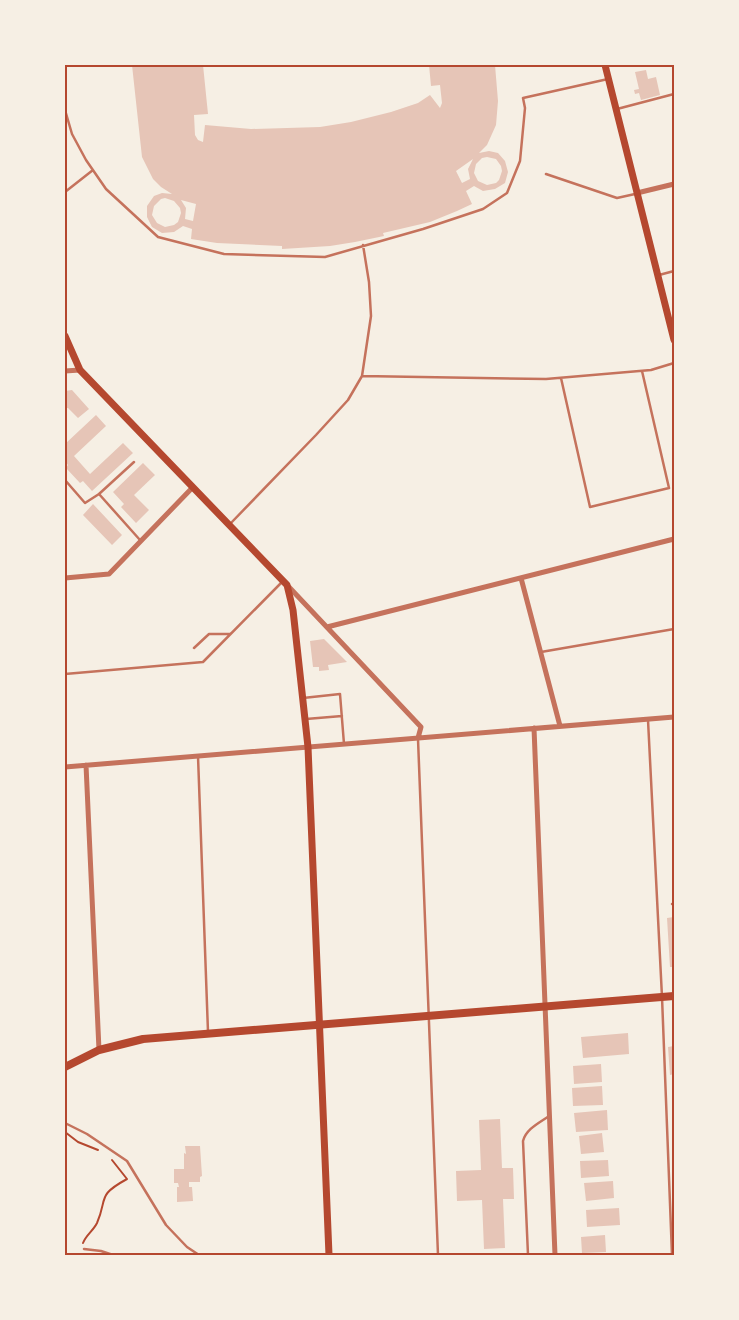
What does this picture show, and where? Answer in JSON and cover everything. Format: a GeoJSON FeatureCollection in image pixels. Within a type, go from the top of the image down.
{"type":"FeatureCollection","features":[{"type":"Feature","properties":{"kind":"main road"},"geometry":{"type":"LineString","coordinates":[[604,65],[674,340]]}},
{"type":"Feature","properties":{"kind":"main road"},"geometry":{"type":"LineString","coordinates":[[65,336],[80,370],[285,583],[293,610],[308,746],[318,1025],[329,1255]]}},
{"type":"Feature","properties":{"kind":"main road"},"geometry":{"type":"LineString","coordinates":[[65,1067],[99,1050],[143,1040],[674,996]]}},
{"type":"Feature","properties":{"kind":"street"},"geometry":{"type":"LineString","coordinates":[[637,193],[674,184]]}},
{"type":"Feature","properties":{"kind":"street"},"geometry":{"type":"LineString","coordinates":[[65,371],[80,370]]}},
{"type":"Feature","properties":{"kind":"street"},"geometry":{"type":"LineString","coordinates":[[65,578],[109,574],[193,487]]}},
{"type":"Feature","properties":{"kind":"street"},"geometry":{"type":"LineString","coordinates":[[327,627],[674,539]]}},
{"type":"Feature","properties":{"kind":"street"},"geometry":{"type":"LineString","coordinates":[[521,578],[560,726]]}},
{"type":"Feature","properties":{"kind":"street"},"geometry":{"type":"LineString","coordinates":[[285,583],[421,727],[418,738]]}},
{"type":"Feature","properties":{"kind":"street"},"geometry":{"type":"LineString","coordinates":[[65,767],[674,717]]}},
{"type":"Feature","properties":{"kind":"street"},"geometry":{"type":"LineString","coordinates":[[534,728],[555,1255]]}},
{"type":"Feature","properties":{"kind":"street"},"geometry":{"type":"LineString","coordinates":[[86,765],[99,1050]]}},
{"type":"Feature","properties":{"kind":"lane"},"geometry":{"type":"LineString","coordinates":[[65,110],[72,134],[106,189],[158,237],[224,254],[325,257],[424,229],[483,209],[507,193],[520,161],[525,108],[524,98],[608,79]]}},
{"type":"Feature","properties":{"kind":"lane"},"geometry":{"type":"LineString","coordinates":[[616,109],[674,94]]}},
{"type":"Feature","properties":{"kind":"lane"},"geometry":{"type":"LineString","coordinates":[[65,192],[93,170]]}},
{"type":"Feature","properties":{"kind":"lane"},"geometry":{"type":"LineString","coordinates":[[546,174],[617,198],[637,193]]}},
{"type":"Feature","properties":{"kind":"lane"},"geometry":{"type":"LineString","coordinates":[[229,525],[348,400],[362,376],[370,316],[369,282],[363,245]]}},
{"type":"Feature","properties":{"kind":"lane"},"geometry":{"type":"LineString","coordinates":[[658,275],[674,271]]}},
{"type":"Feature","properties":{"kind":"lane"},"geometry":{"type":"LineString","coordinates":[[362,376],[546,379],[651,370],[674,363]]}},
{"type":"Feature","properties":{"kind":"lane"},"geometry":{"type":"LineString","coordinates":[[561,378],[590,507],[669,488],[642,371]]}},
{"type":"Feature","properties":{"kind":"lane"},"geometry":{"type":"LineString","coordinates":[[65,480],[84,503],[99,494],[134,462]]}},
{"type":"Feature","properties":{"kind":"lane"},"geometry":{"type":"LineString","coordinates":[[99,494],[141,542]]}},
{"type":"Feature","properties":{"kind":"lane"},"geometry":{"type":"LineString","coordinates":[[65,674],[203,662],[285,583]]}},
{"type":"Feature","properties":{"kind":"lane"},"geometry":{"type":"LineString","coordinates":[[542,652],[674,629]]}},
{"type":"Feature","properties":{"kind":"lane"},"geometry":{"type":"LineString","coordinates":[[194,648],[209,634],[230,634]]}},
{"type":"Feature","properties":{"kind":"lane"},"geometry":{"type":"LineString","coordinates":[[302,698],[340,694],[344,744]]}},
{"type":"Feature","properties":{"kind":"lane"},"geometry":{"type":"LineString","coordinates":[[305,720],[342,716]]}},
{"type":"Feature","properties":{"kind":"lane"},"geometry":{"type":"LineString","coordinates":[[648,719],[662,997],[672,1255]]}},
{"type":"Feature","properties":{"kind":"lane"},"geometry":{"type":"LineString","coordinates":[[418,738],[438,1255]]}},
{"type":"Feature","properties":{"kind":"lane"},"geometry":{"type":"LineString","coordinates":[[198,756],[208,1034]]}},
{"type":"Feature","properties":{"kind":"lane"},"geometry":{"type":"LineString","coordinates":[[528,1255],[523,1141],[525,1134],[530,1129],[550,1116]]}},
{"type":"Feature","properties":{"kind":"lane"},"geometry":{"type":"LineString","coordinates":[[65,1123],[87,1134],[127,1161],[166,1225],[187,1247],[199,1255]]}},
{"type":"Feature","properties":{"kind":"lane"},"geometry":{"type":"LineString","coordinates":[[84,1249],[102,1251],[113,1255]]}},
{"type":"Feature","properties":{"kind":"path"},"geometry":{"type":"LineString","coordinates":[[65,1132],[78,1142],[100,1151]]}},
{"type":"Feature","properties":{"kind":"path"},"geometry":{"type":"LineString","coordinates":[[84,1249],[83,1241],[97,1223],[104,1197],[116,1185],[126,1179],[111,1159]]}},
{"type":"Feature","properties":{"kind":"building"},"geometry":{"type":"Polygon","coordinates":[[[132,65],[203,65],[208,114],[194,115],[195,135],[198,140],[203,142],[205,125],[251,129],[320,127],[351,122],[391,112],[418,103],[430,95],[440,108],[442,103],[440,85],[431,86],[429,65],[495,65],[498,101],[496,125],[487,145],[479,153],[489,151],[498,153],[505,161],[508,172],[505,183],[495,189],[483,191],[474,186],[466,191],[472,204],[430,222],[383,233],[384,236],[355,242],[330,246],[282,249],[282,246],[217,243],[191,239],[192,229],[183,226],[174,232],[162,233],[152,227],[147,217],[147,206],[154,196],[162,193],[172,194],[153,179],[142,157],[132,65]],[[482,158],[476,164],[474,173],[478,181],[487,185],[496,183],[502,171],[501,166],[496,159],[482,158]],[[473,159],[456,171],[462,183],[470,179],[468,169],[473,159]],[[165,198],[161,199],[154,206],[152,215],[157,223],[165,227],[174,225],[178,222],[181,213],[180,208],[174,201],[165,198]],[[181,200],[186,208],[185,219],[193,221],[196,204],[181,200]]]}},
{"type":"Feature","properties":{"kind":"building"},"geometry":{"type":"Polygon","coordinates":[[[646,70],[648,79],[656,77],[660,95],[641,100],[639,93],[635,94],[634,90],[639,89],[635,72],[646,70]]]}},
{"type":"Feature","properties":{"kind":"building"},"geometry":{"type":"Polygon","coordinates":[[[72,390],[89,409],[78,418],[68,408],[65,408],[65,391],[72,390]]]}},
{"type":"Feature","properties":{"kind":"building"},"geometry":{"type":"Polygon","coordinates":[[[96,415],[106,426],[74,456],[90,474],[123,443],[133,453],[92,491],[83,481],[80,483],[66,468],[68,465],[65,461],[65,444],[96,415]]]}},
{"type":"Feature","properties":{"kind":"building"},"geometry":{"type":"Polygon","coordinates":[[[143,463],[155,475],[134,495],[149,510],[136,523],[121,507],[124,504],[113,492],[143,463]]]}},
{"type":"Feature","properties":{"kind":"building"},"geometry":{"type":"Polygon","coordinates":[[[93,504],[122,535],[112,545],[83,515],[93,504]]]}},
{"type":"Feature","properties":{"kind":"building"},"geometry":{"type":"Polygon","coordinates":[[[324,639],[347,662],[328,665],[329,670],[319,671],[319,667],[313,667],[310,641],[324,639]]]}},
{"type":"Feature","properties":{"kind":"building"},"geometry":{"type":"Polygon","coordinates":[[[674,917],[674,967],[670,967],[667,918],[674,917]]]}},
{"type":"Feature","properties":{"kind":"building"},"geometry":{"type":"Polygon","coordinates":[[[628,1033],[629,1054],[583,1058],[581,1037],[628,1033]]]}},
{"type":"Feature","properties":{"kind":"building"},"geometry":{"type":"Polygon","coordinates":[[[674,1046],[674,1074],[670,1075],[668,1047],[674,1046]]]}},
{"type":"Feature","properties":{"kind":"building"},"geometry":{"type":"Polygon","coordinates":[[[601,1064],[602,1082],[574,1084],[573,1066],[601,1064]]]}},
{"type":"Feature","properties":{"kind":"building"},"geometry":{"type":"Polygon","coordinates":[[[602,1086],[603,1105],[573,1106],[572,1088],[602,1086]]]}},
{"type":"Feature","properties":{"kind":"building"},"geometry":{"type":"Polygon","coordinates":[[[607,1110],[608,1130],[576,1132],[574,1113],[607,1110]]]}},
{"type":"Feature","properties":{"kind":"building"},"geometry":{"type":"Polygon","coordinates":[[[500,1119],[502,1168],[513,1168],[514,1199],[503,1199],[505,1248],[484,1249],[482,1200],[457,1201],[456,1171],[481,1170],[479,1120],[500,1119]]]}},
{"type":"Feature","properties":{"kind":"building"},"geometry":{"type":"Polygon","coordinates":[[[602,1133],[604,1152],[581,1154],[579,1136],[602,1133]]]}},
{"type":"Feature","properties":{"kind":"building"},"geometry":{"type":"Polygon","coordinates":[[[185,1146],[200,1146],[202,1176],[200,1177],[200,1182],[189,1182],[189,1187],[192,1187],[193,1201],[177,1202],[177,1187],[179,1187],[178,1183],[174,1183],[174,1169],[184,1169],[185,1146]]]}},
{"type":"Feature","properties":{"kind":"building"},"geometry":{"type":"Polygon","coordinates":[[[608,1160],[609,1176],[581,1178],[580,1161],[608,1160]]]}},
{"type":"Feature","properties":{"kind":"building"},"geometry":{"type":"Polygon","coordinates":[[[613,1181],[614,1198],[586,1201],[584,1183],[613,1181]]]}},
{"type":"Feature","properties":{"kind":"building"},"geometry":{"type":"Polygon","coordinates":[[[619,1208],[620,1225],[587,1227],[586,1210],[619,1208]]]}},
{"type":"Feature","properties":{"kind":"building"},"geometry":{"type":"Polygon","coordinates":[[[605,1235],[606,1252],[582,1253],[581,1237],[605,1235]]]}}]}
